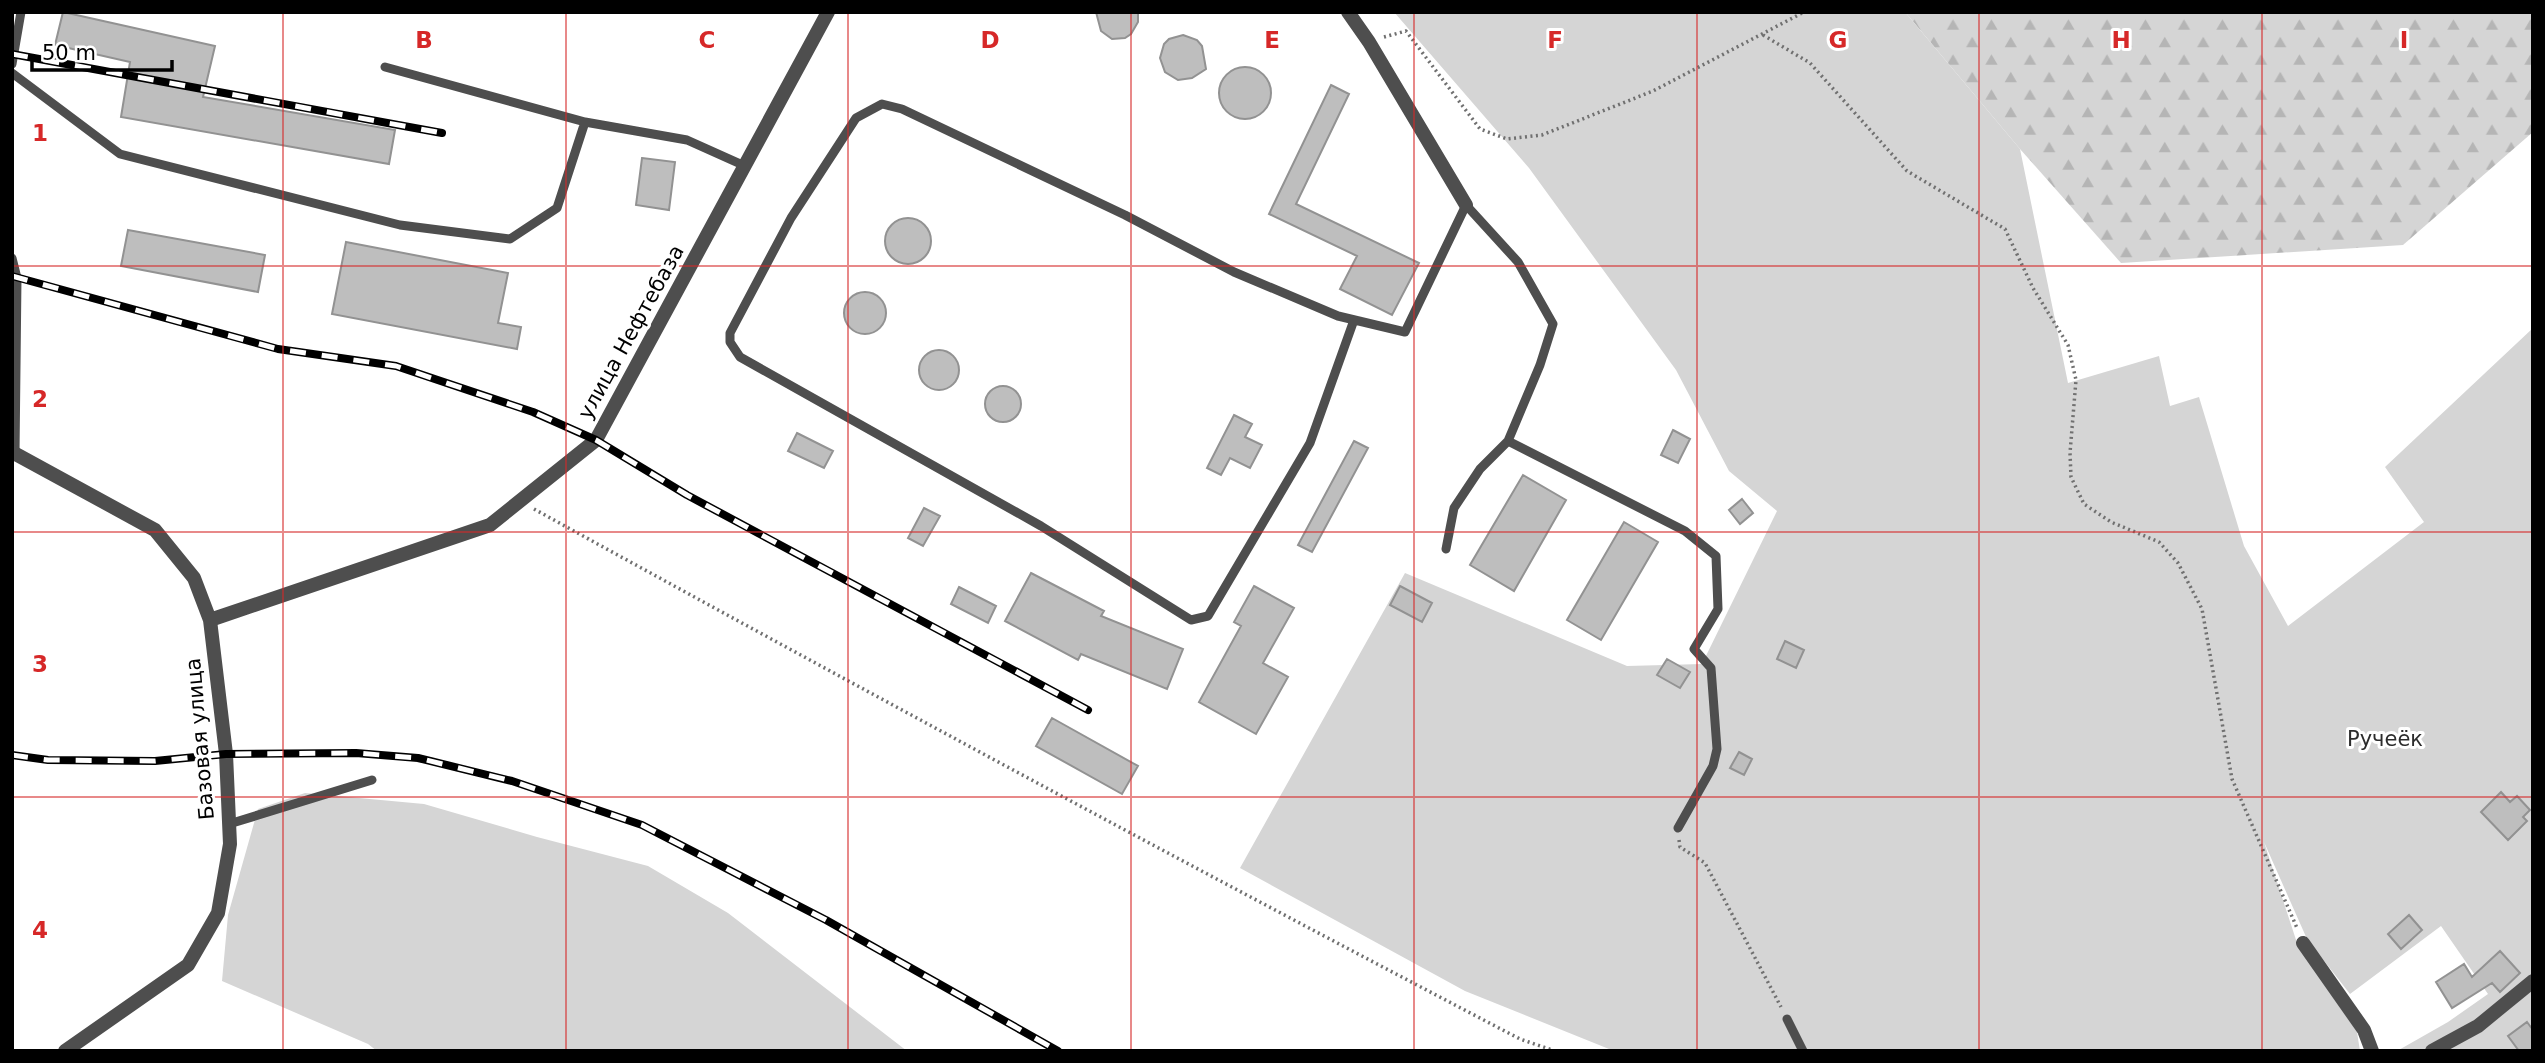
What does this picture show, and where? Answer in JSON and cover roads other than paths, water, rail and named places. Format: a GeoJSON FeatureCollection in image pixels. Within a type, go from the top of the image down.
{"type":"FeatureCollection","features":[{"type":"Feature","properties":{"kind":"street","name":"улица Нефтебаза"},"geometry":{"type":"LineString","coordinates":[[210,620],[491,525],[596,440],[828,12]]}},
{"type":"Feature","properties":{"kind":"street"},"geometry":{"type":"LineString","coordinates":[[1348,12],[1369,42],[1466,205]]}},
{"type":"Feature","properties":{"kind":"street","name":"Базовая улица"},"geometry":{"type":"LineString","coordinates":[[13,453],[155,530],[194,578],[210,620],[226,754],[230,844],[218,913],[188,965],[65,1051]]}},
{"type":"Feature","properties":{"kind":"street"},"geometry":{"type":"LineString","coordinates":[[2303,943],[2364,1030],[2372,1051]]}},
{"type":"Feature","properties":{"kind":"street"},"geometry":{"type":"LineString","coordinates":[[2432,1051],[2478,1026],[2533,981]]}},
{"type":"Feature","properties":{"kind":"lane"},"geometry":{"type":"LineString","coordinates":[[12,64],[21,12]]}},
{"type":"Feature","properties":{"kind":"lane"},"geometry":{"type":"LineString","coordinates":[[385,67],[585,122],[687,141],[745,166]]}},
{"type":"Feature","properties":{"kind":"lane"},"geometry":{"type":"LineString","coordinates":[[12,73],[120,154],[400,225],[510,239],[557,208],[585,122]]}},
{"type":"Feature","properties":{"kind":"lane"},"geometry":{"type":"LineString","coordinates":[[1354,320],[1310,443],[1208,616],[1191,620],[1041,526],[740,357],[730,342],[730,333],[748,296],[791,218],[856,118],[882,104],[902,109],[1125,215],[1234,272],[1354,320],[1405,332],[1466,205],[1518,262],[1553,324],[1540,365],[1508,441],[1480,469],[1454,508],[1446,549]]}},
{"type":"Feature","properties":{"kind":"lane"},"geometry":{"type":"LineString","coordinates":[[12,258],[17,278],[13,453]]}},
{"type":"Feature","properties":{"kind":"lane"},"geometry":{"type":"LineString","coordinates":[[1508,441],[1685,531],[1716,556],[1718,609],[1694,649],[1711,668],[1717,749],[1713,766],[1678,828]]}},
{"type":"Feature","properties":{"kind":"lane"},"geometry":{"type":"LineString","coordinates":[[229,824],[372,780]]}},
{"type":"Feature","properties":{"kind":"lane"},"geometry":{"type":"LineString","coordinates":[[1787,1019],[1803,1051]]}},
{"type":"Feature","properties":{"kind":"railway"},"geometry":{"type":"LineString","coordinates":[[12,54],[442,133]]}},
{"type":"Feature","properties":{"kind":"railway"},"geometry":{"type":"LineString","coordinates":[[12,276],[278,349],[396,366],[533,412],[596,440],[687,495],[1088,710]]}},
{"type":"Feature","properties":{"kind":"railway"},"geometry":{"type":"LineString","coordinates":[[12,755],[48,760],[155,761],[226,754],[356,753],[418,758],[512,781],[642,825],[826,920],[1058,1051]]}},
{"type":"Feature","properties":{"kind":"park label","name":"Ручеёк"},"geometry":{"type":"Point","coordinates":[2385,739]}}]}
